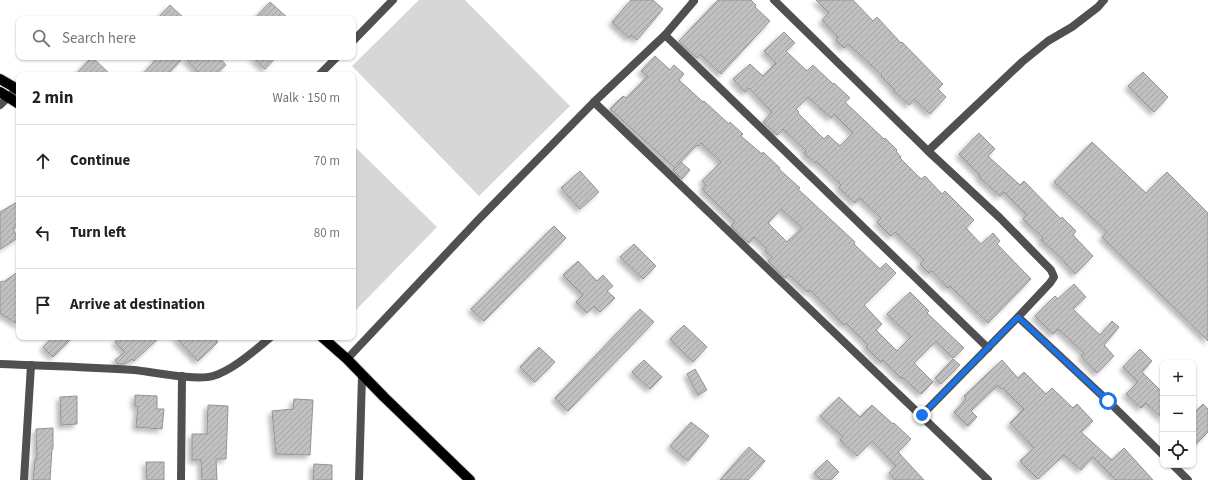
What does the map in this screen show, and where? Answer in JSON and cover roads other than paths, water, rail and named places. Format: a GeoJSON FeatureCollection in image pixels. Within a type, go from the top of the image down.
{"type":"FeatureCollection","features":[{"type":"Feature","properties":{"kind":"main road"},"geometry":{"type":"LineString","coordinates":[[0,79],[16,89]]}},
{"type":"Feature","properties":{"kind":"main road"},"geometry":{"type":"LineString","coordinates":[[3,98],[16,103]]}},
{"type":"Feature","properties":{"kind":"main road"},"geometry":{"type":"LineString","coordinates":[[325,340],[347,359],[362,376],[470,480]]}},
{"type":"Feature","properties":{"kind":"street"},"geometry":{"type":"LineString","coordinates":[[356,37],[393,0]]}},
{"type":"Feature","properties":{"kind":"street"},"geometry":{"type":"LineString","coordinates":[[347,359],[479,219],[594,102],[665,35],[694,0]]}},
{"type":"Feature","properties":{"kind":"street"},"geometry":{"type":"LineString","coordinates":[[774,0],[928,151],[1000,218],[1051,270],[1054,277],[1018,317],[922,415]]}},
{"type":"Feature","properties":{"kind":"street"},"geometry":{"type":"LineString","coordinates":[[928,151],[1022,62],[1048,41],[1098,7],[1104,0]]}},
{"type":"Feature","properties":{"kind":"street"},"geometry":{"type":"LineString","coordinates":[[665,35],[988,348]]}},
{"type":"Feature","properties":{"kind":"street"},"geometry":{"type":"LineString","coordinates":[[322,72],[334,60]]}},
{"type":"Feature","properties":{"kind":"street"},"geometry":{"type":"LineString","coordinates":[[3,98],[16,91]]}},
{"type":"Feature","properties":{"kind":"street"},"geometry":{"type":"LineString","coordinates":[[594,102],[922,415],[988,480]]}},
{"type":"Feature","properties":{"kind":"street"},"geometry":{"type":"LineString","coordinates":[[1018,317],[1160,452]]}},
{"type":"Feature","properties":{"kind":"street"},"geometry":{"type":"LineString","coordinates":[[0,364],[135,370],[182,376],[212,377],[226,371],[267,340]]}},
{"type":"Feature","properties":{"kind":"street"},"geometry":{"type":"LineString","coordinates":[[24,480],[31,365]]}},
{"type":"Feature","properties":{"kind":"street"},"geometry":{"type":"LineString","coordinates":[[181,480],[182,376]]}},
{"type":"Feature","properties":{"kind":"street"},"geometry":{"type":"LineString","coordinates":[[359,480],[362,376]]}},
{"type":"Feature","properties":{"kind":"street"},"geometry":{"type":"LineString","coordinates":[[1176,468],[1188,480]]}}]}
